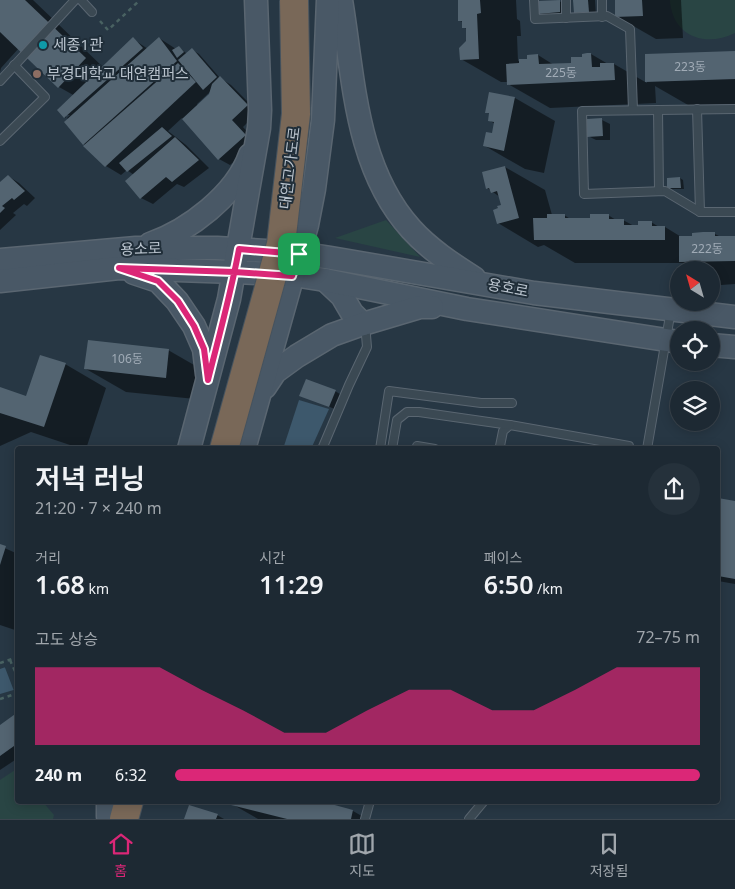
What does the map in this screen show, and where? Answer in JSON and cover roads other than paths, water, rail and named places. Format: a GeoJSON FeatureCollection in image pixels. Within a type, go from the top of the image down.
{"type":"FeatureCollection","features":[{"type":"Feature","properties":{"kind":"highway","name":"대연고가도로"},"geometry":{"type":"LineString","coordinates":[[208,446],[264,240],[278,115],[276,0]]}},
{"type":"Feature","properties":{"kind":"highway","name":"대연고가도로"},"geometry":{"type":"LineString","coordinates":[[225,446],[281,244],[296,114],[294,0]]}},
{"type":"Feature","properties":{"kind":"main road"},"geometry":{"type":"LineString","coordinates":[[190,446],[235,272],[259,128],[256,0]]}},
{"type":"Feature","properties":{"kind":"main road"},"geometry":{"type":"LineString","coordinates":[[245,446],[259,396],[284,275],[290,253],[307,225],[314,189],[323,120],[328,0]]}},
{"type":"Feature","properties":{"kind":"main road"},"geometry":{"type":"LineString","coordinates":[[341,0],[361,132],[377,178],[396,209],[412,230],[446,260],[481,283]]}},
{"type":"Feature","properties":{"kind":"main road"},"geometry":{"type":"LineString","coordinates":[[136,248],[164,239],[191,224],[215,204],[231,187],[247,163],[259,128]]}},
{"type":"Feature","properties":{"kind":"main road","name":"용소로"},"geometry":{"type":"LineString","coordinates":[[0,260],[136,248],[217,248],[290,253]]}},
{"type":"Feature","properties":{"kind":"main road","name":"용호로"},"geometry":{"type":"LineString","coordinates":[[290,253],[534,293],[670,309]]}},
{"type":"Feature","properties":{"kind":"main road"},"geometry":{"type":"LineString","coordinates":[[119,268],[158,281],[178,301],[194,326],[204,349],[208,380]]}},
{"type":"Feature","properties":{"kind":"main road","name":"용소로"},"geometry":{"type":"LineString","coordinates":[[0,281],[119,268],[284,275]]}},
{"type":"Feature","properties":{"kind":"main road","name":"용호로"},"geometry":{"type":"LineString","coordinates":[[284,275],[326,280],[466,308],[670,342]]}},
{"type":"Feature","properties":{"kind":"main road"},"geometry":{"type":"LineString","coordinates":[[326,280],[342,296],[352,313],[363,324]]}},
{"type":"Feature","properties":{"kind":"main road"},"geometry":{"type":"LineString","coordinates":[[259,396],[275,372],[297,356],[332,336],[420,306],[466,308]]}},
{"type":"Feature","properties":{"kind":"main road","name":"용호로"},"geometry":{"type":"LineString","coordinates":[[688,311],[735,317]]}},
{"type":"Feature","properties":{"kind":"main road"},"geometry":{"type":"LineString","coordinates":[[720,346],[735,347]]}},
{"type":"Feature","properties":{"kind":"main road"},"geometry":{"type":"LineString","coordinates":[[116,811],[129,804]]}},
{"type":"Feature","properties":{"kind":"lane"},"geometry":{"type":"LineString","coordinates":[[0,81],[75,0]]}},
{"type":"Feature","properties":{"kind":"lane"},"geometry":{"type":"LineString","coordinates":[[81,0],[92,12]]}},
{"type":"Feature","properties":{"kind":"lane"},"geometry":{"type":"LineString","coordinates":[[534,0],[534,19],[607,16],[630,29],[633,110]]}},
{"type":"Feature","properties":{"kind":"lane"},"geometry":{"type":"LineString","coordinates":[[566,0],[566,18]]}},
{"type":"Feature","properties":{"kind":"lane"},"geometry":{"type":"LineString","coordinates":[[602,0],[602,16]]}},
{"type":"Feature","properties":{"kind":"lane"},"geometry":{"type":"LineString","coordinates":[[0,141],[45,97],[14,65]]}},
{"type":"Feature","properties":{"kind":"lane"},"geometry":{"type":"LineString","coordinates":[[697,109],[700,212]]}},
{"type":"Feature","properties":{"kind":"lane"},"geometry":{"type":"LineString","coordinates":[[735,109],[582,111],[584,194],[664,191],[700,212],[735,212]]}},
{"type":"Feature","properties":{"kind":"lane"},"geometry":{"type":"LineString","coordinates":[[658,110],[659,191]]}},
{"type":"Feature","properties":{"kind":"lane"},"geometry":{"type":"LineString","coordinates":[[323,446],[367,347],[363,324]]}},
{"type":"Feature","properties":{"kind":"lane"},"geometry":{"type":"LineString","coordinates":[[648,446],[670,351]]}},
{"type":"Feature","properties":{"kind":"lane"},"geometry":{"type":"LineString","coordinates":[[380,446],[389,391],[481,403],[512,404]]}},
{"type":"Feature","properties":{"kind":"lane"},"geometry":{"type":"LineString","coordinates":[[393,446],[397,420],[407,412],[419,412],[510,425],[609,445],[630,446]]}},
{"type":"Feature","properties":{"kind":"lane"},"geometry":{"type":"LineString","coordinates":[[500,446],[503,431],[510,425]]}},
{"type":"Feature","properties":{"kind":"lane"},"geometry":{"type":"LineString","coordinates":[[366,819],[369,804]]}},
{"type":"Feature","properties":{"kind":"lane"},"geometry":{"type":"LineString","coordinates":[[469,819],[482,804]]}},
{"type":"Feature","properties":{"kind":"water"},"geometry":{"type":"Polygon","coordinates":[[[299,400],[329,409],[312,446],[284,446],[299,400]]]}},
{"type":"Feature","properties":{"kind":"water"},"geometry":{"type":"Polygon","coordinates":[[[15,664],[15,690],[0,694],[0,669],[15,664]]]}},
{"type":"Feature","properties":{"kind":"place","name":"세종1관"},"geometry":{"type":"Point","coordinates":[43,45]}},
{"type":"Feature","properties":{"kind":"place","name":"부경대학교 대연캠퍼스"},"geometry":{"type":"Point","coordinates":[37,74]}}]}
